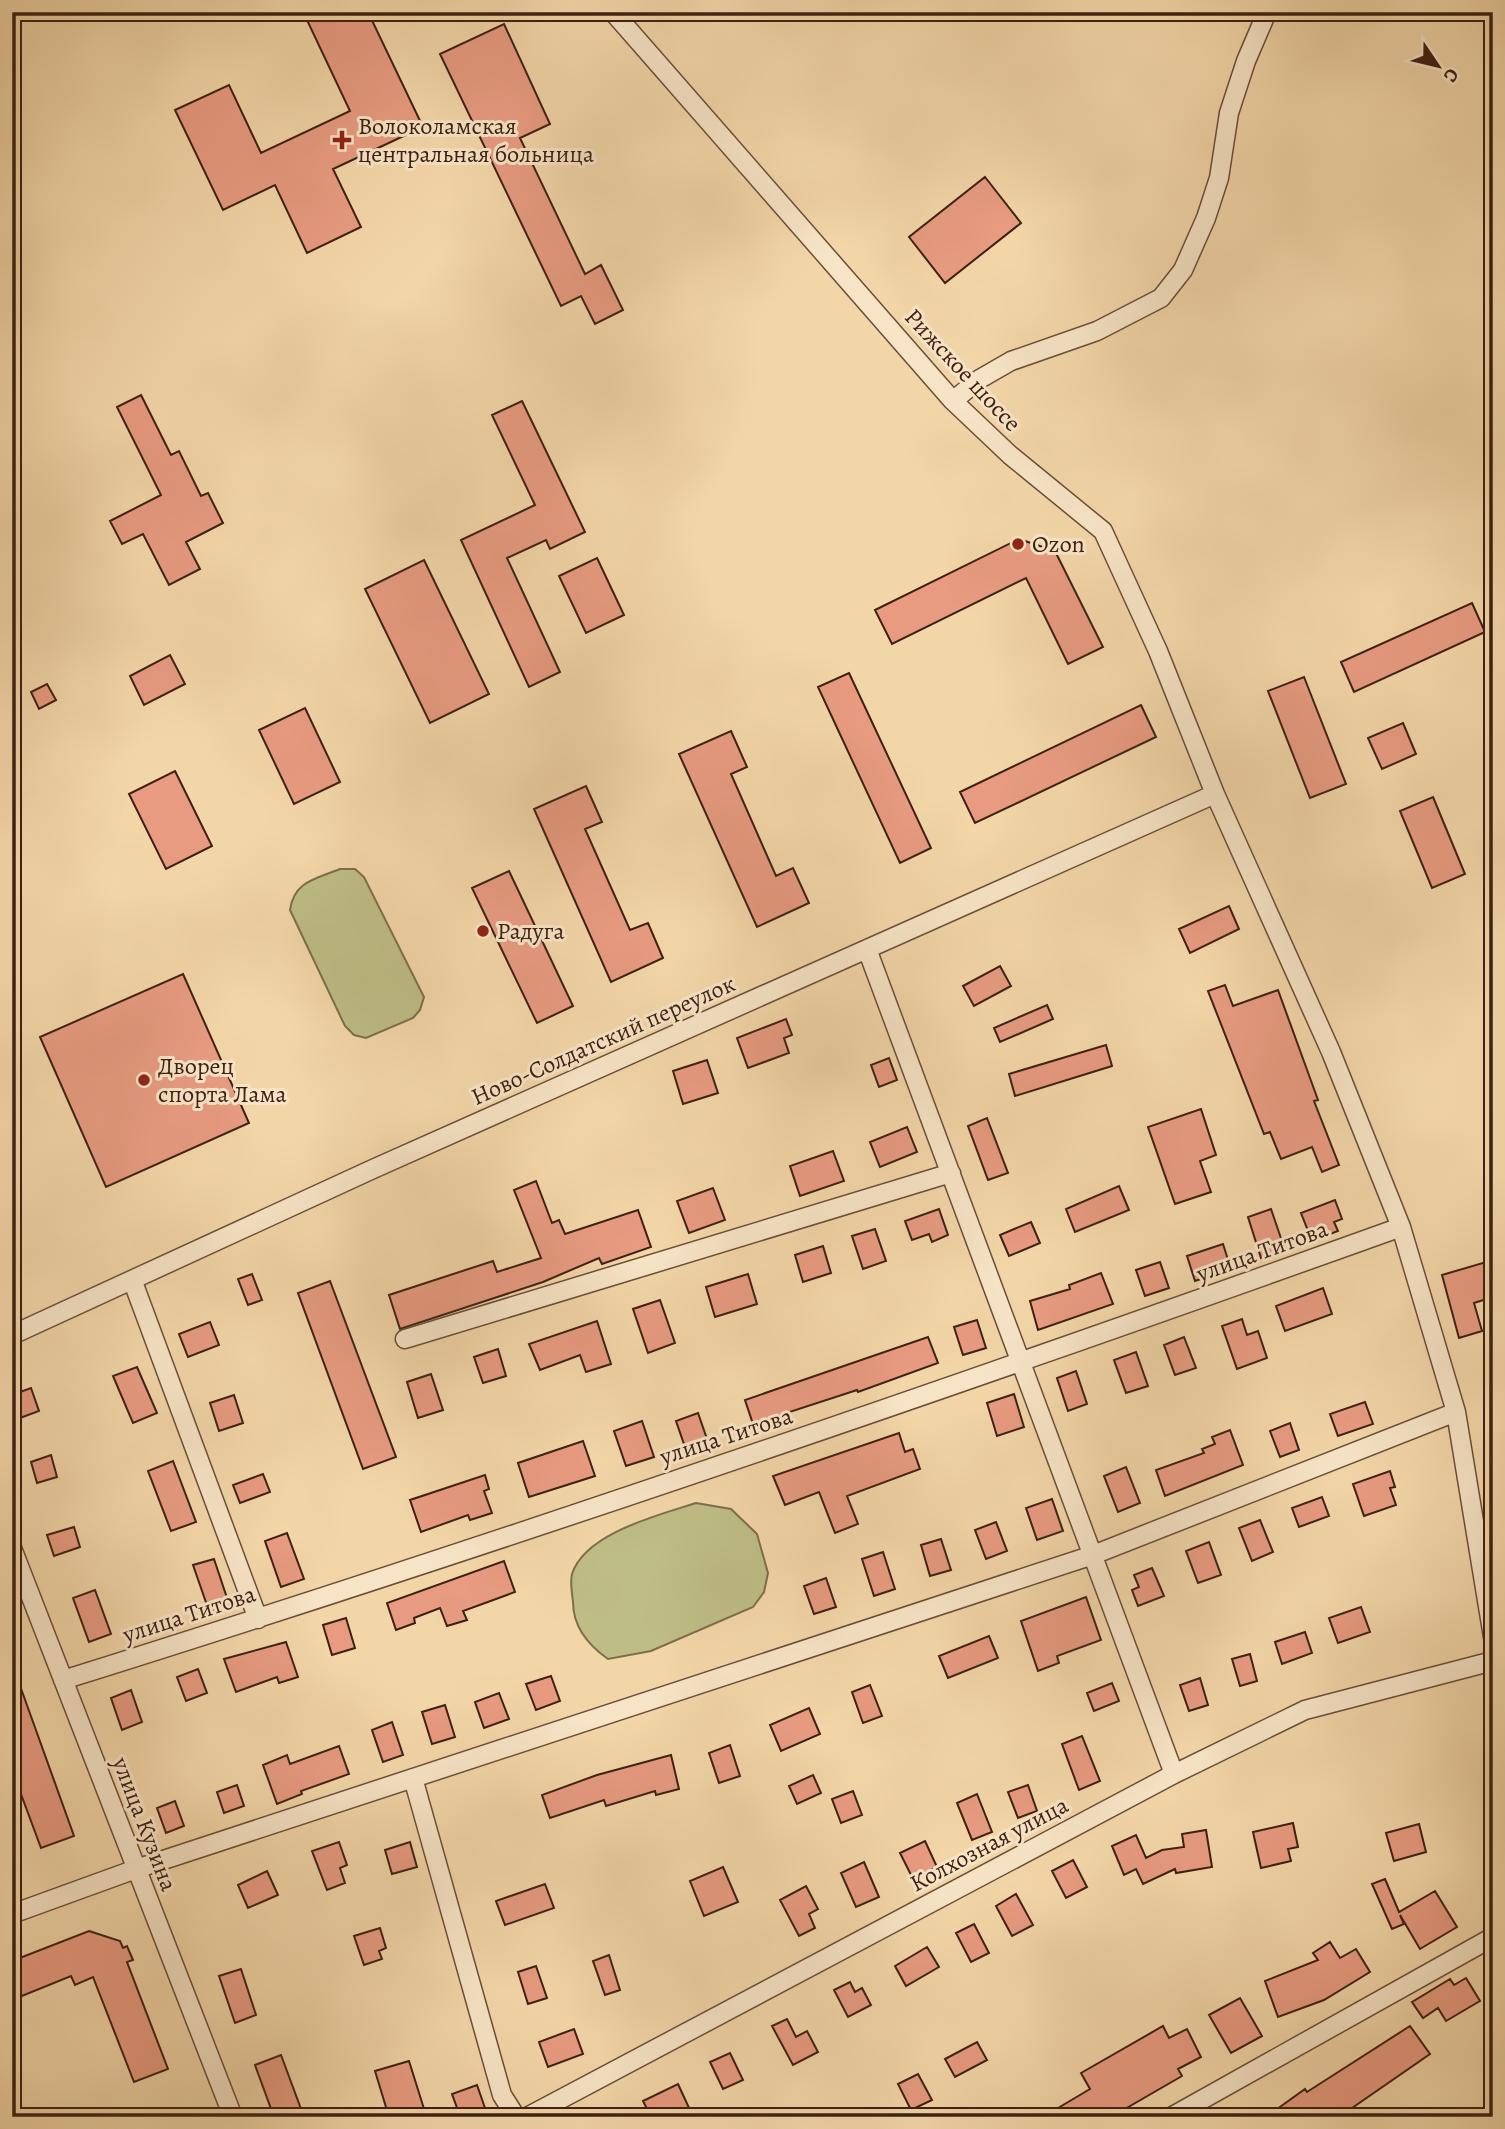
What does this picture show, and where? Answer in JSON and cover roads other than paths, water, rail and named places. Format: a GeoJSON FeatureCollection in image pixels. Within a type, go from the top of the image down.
{"type":"FeatureCollection","features":[{"type":"Feature","properties":{"kind":"street"},"geometry":{"type":"LineString","coordinates":[[12,16],[19,12]]}},
{"type":"Feature","properties":{"kind":"street","name":"Рижское шоссе"},"geometry":{"type":"LineString","coordinates":[[613,12],[953,401],[1010,455],[1103,531],[1158,651],[1215,794],[1331,1052],[1401,1227],[1456,1412],[1493,1637]]}},
{"type":"Feature","properties":{"kind":"street"},"geometry":{"type":"LineString","coordinates":[[953,401],[978,380],[1011,361],[1097,331],[1161,298],[1183,270],[1206,218],[1219,178],[1229,113],[1246,61],[1268,12]]}},
{"type":"Feature","properties":{"kind":"street","name":"Ново-Солдатский переулок"},"geometry":{"type":"LineString","coordinates":[[12,1335],[133,1282],[373,1169],[1215,794]]}},
{"type":"Feature","properties":{"kind":"street"},"geometry":{"type":"LineString","coordinates":[[867,949],[1174,1774]]}},
{"type":"Feature","properties":{"kind":"street"},"geometry":{"type":"LineString","coordinates":[[405,1339],[951,1173]]}},
{"type":"Feature","properties":{"kind":"street","name":"улица Титова"},"geometry":{"type":"LineString","coordinates":[[64,1679],[258,1619],[1020,1364],[1401,1227]]}},
{"type":"Feature","properties":{"kind":"street"},"geometry":{"type":"LineString","coordinates":[[133,1282],[258,1619]]}},
{"type":"Feature","properties":{"kind":"street"},"geometry":{"type":"LineString","coordinates":[[12,1914],[136,1869],[1093,1555],[1456,1412]]}},
{"type":"Feature","properties":{"kind":"street","name":"улица Кузина"},"geometry":{"type":"LineString","coordinates":[[12,1548],[233,2117]]}},
{"type":"Feature","properties":{"kind":"street","name":"Колхозная улица"},"geometry":{"type":"LineString","coordinates":[[527,2117],[1174,1774],[1305,1710],[1493,1661]]}},
{"type":"Feature","properties":{"kind":"street"},"geometry":{"type":"LineString","coordinates":[[413,1778],[502,2095],[516,2117]]}},
{"type":"Feature","properties":{"kind":"street"},"geometry":{"type":"LineString","coordinates":[[1171,2117],[1493,1937]]}},
{"type":"Feature","properties":{"kind":"place","name":"Волоколамская центральная больница"},"geometry":{"type":"Point","coordinates":[342,140]}},
{"type":"Feature","properties":{"kind":"place","name":"Ozon"},"geometry":{"type":"Point","coordinates":[1018,544]}},
{"type":"Feature","properties":{"kind":"place","name":"Радуга"},"geometry":{"type":"Point","coordinates":[483,931]}},
{"type":"Feature","properties":{"kind":"place","name":"Дворец спорта Лама"},"geometry":{"type":"Point","coordinates":[144,1080]}}]}
